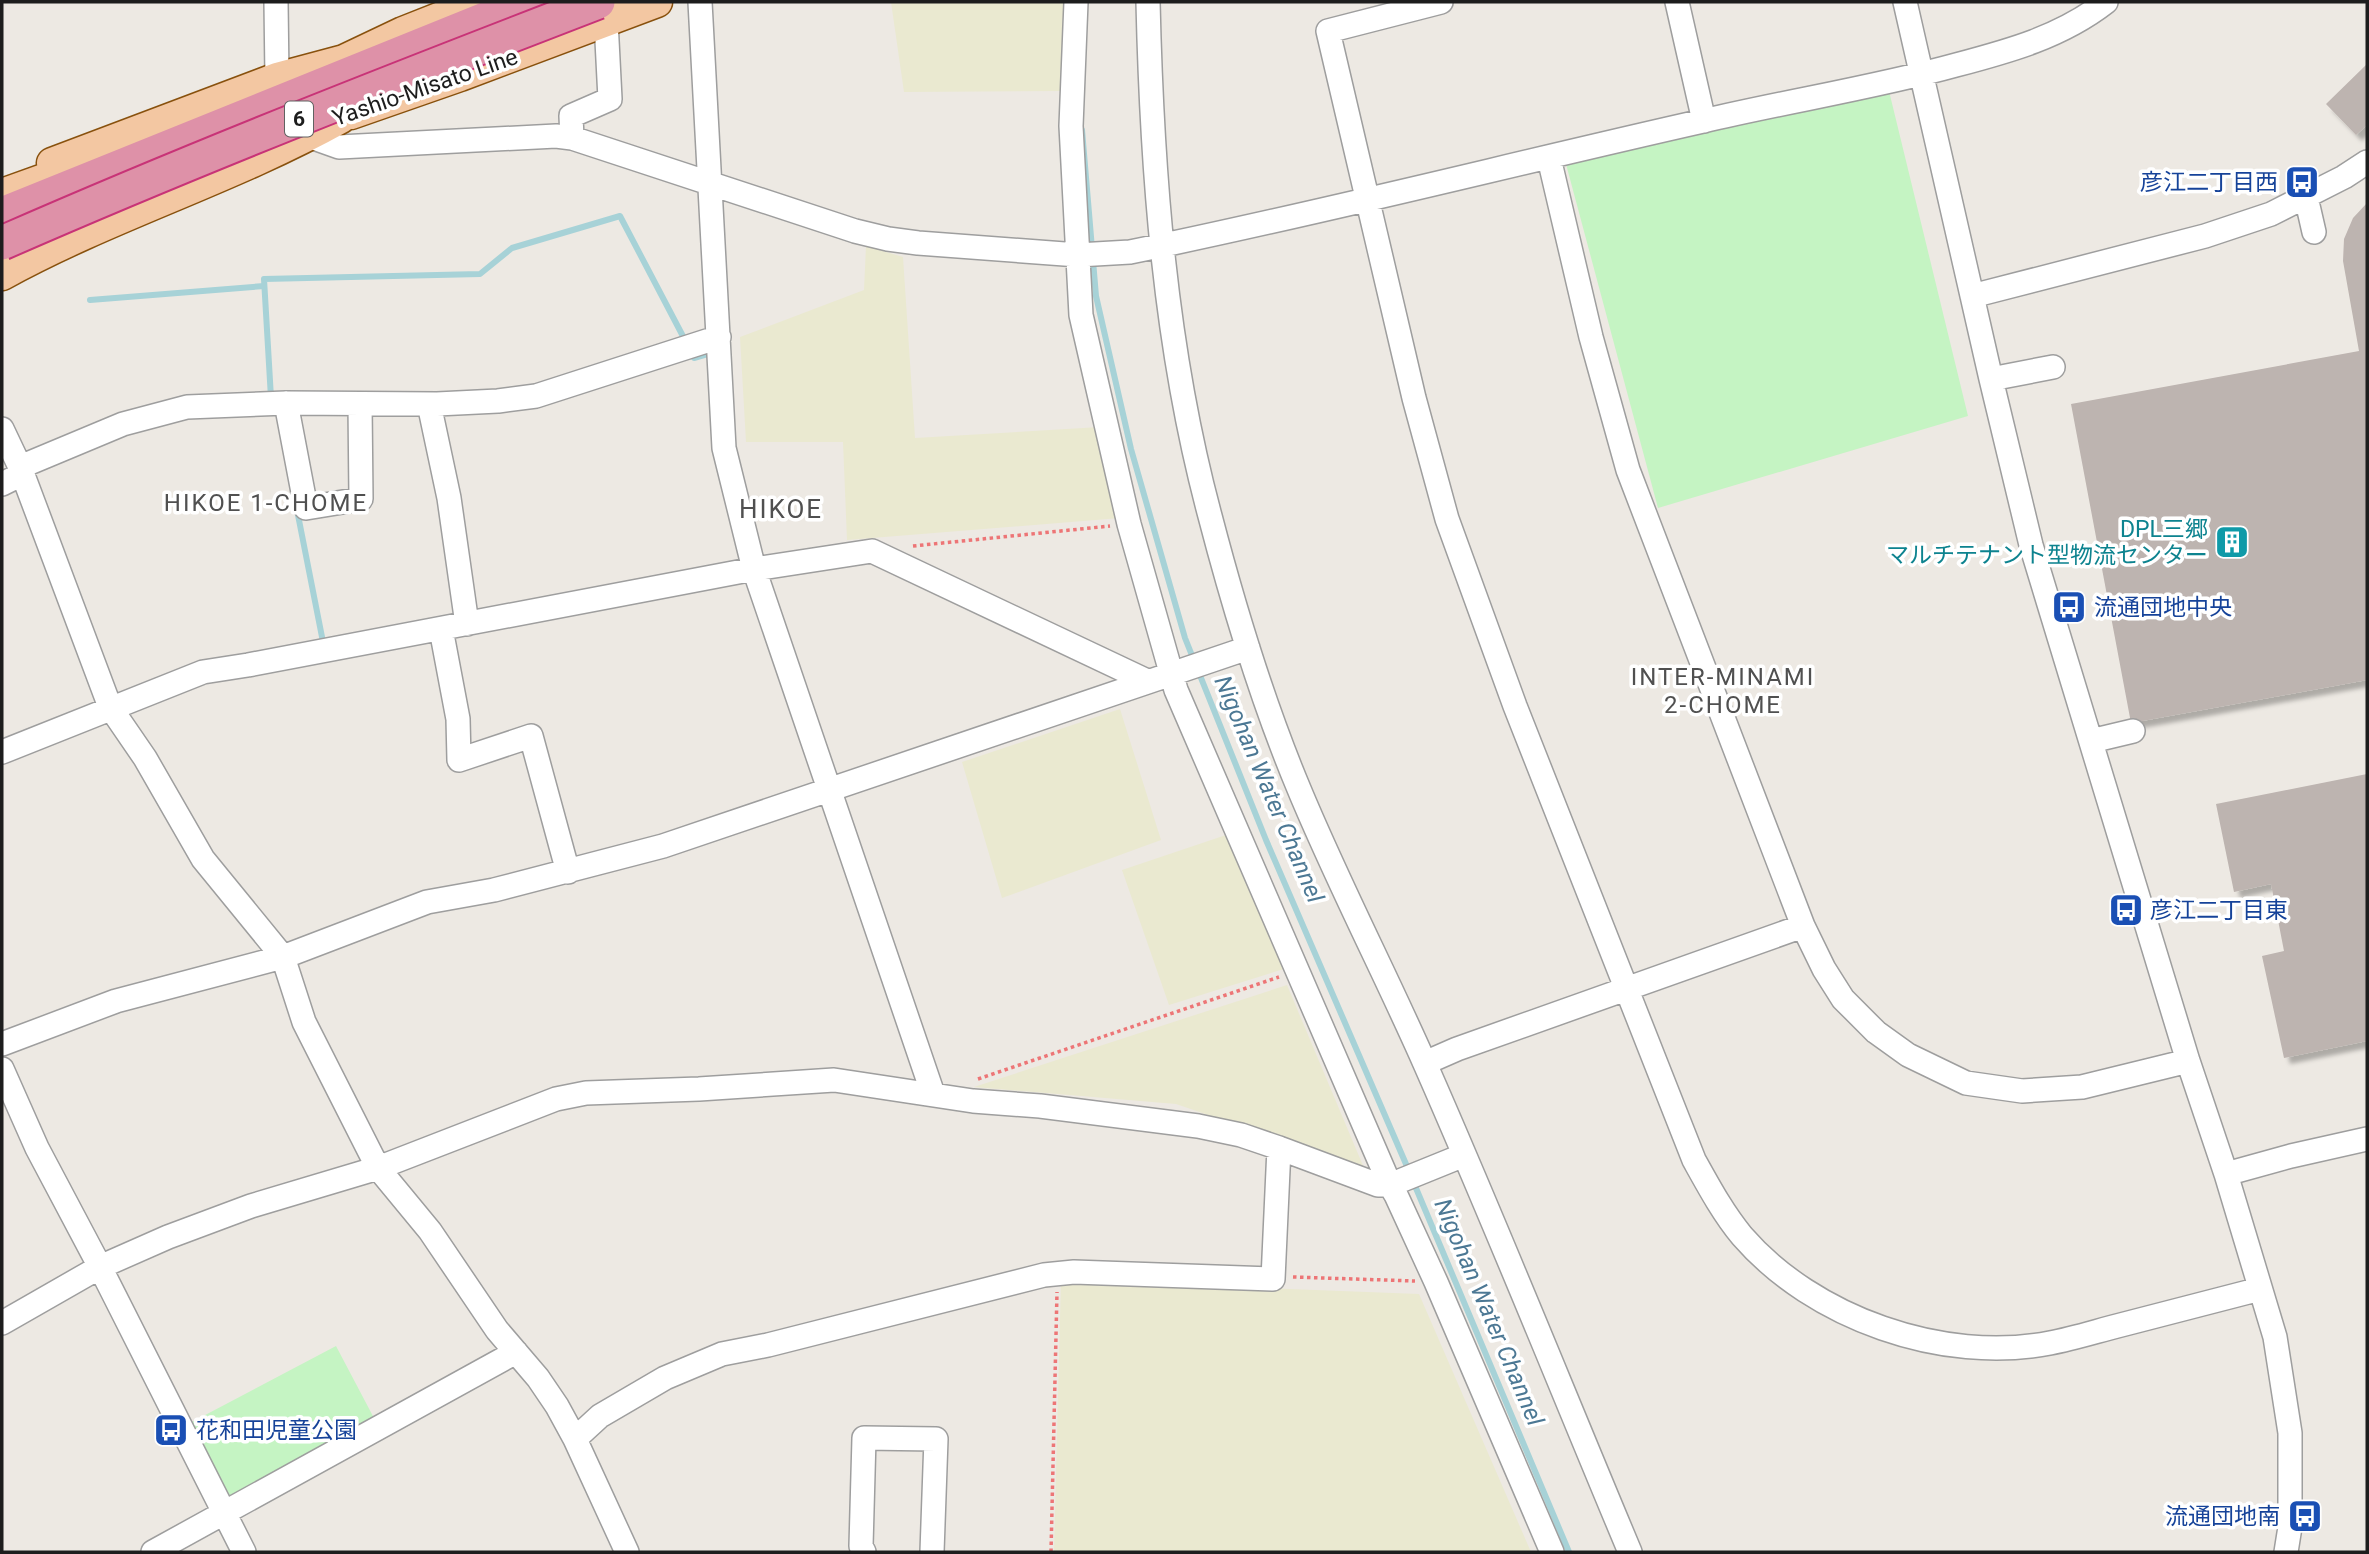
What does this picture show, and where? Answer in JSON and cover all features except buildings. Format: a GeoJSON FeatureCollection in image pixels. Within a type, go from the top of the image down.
{"type":"FeatureCollection","features":[{"type":"Feature","properties":{"kind":"highway","name":"6"},"geometry":{"type":"LineString","coordinates":[[2,214],[527,2]]}},
{"type":"Feature","properties":{"kind":"highway","name":"6"},"geometry":{"type":"LineString","coordinates":[[2,243],[354,97],[600,16]]}},
{"type":"Feature","properties":{"kind":"main road"},"geometry":{"type":"LineString","coordinates":[[2,194],[166,134],[479,2]]}},
{"type":"Feature","properties":{"kind":"main road","name":"Yashio-Misato Line"},"geometry":{"type":"LineString","coordinates":[[2,259],[282,135],[305,126],[341,118],[600,16],[656,2]]}},
{"type":"Feature","properties":{"kind":"main road"},"geometry":{"type":"LineString","coordinates":[[2,180],[68,158],[276,78],[348,59]]}},
{"type":"Feature","properties":{"kind":"main road"},"geometry":{"type":"LineString","coordinates":[[2,275],[104,224],[308,136],[341,118]]}},
{"type":"Feature","properties":{"kind":"street"},"geometry":{"type":"LineString","coordinates":[[275,2],[276,78]]}},
{"type":"Feature","properties":{"kind":"street"},"geometry":{"type":"LineString","coordinates":[[572,138],[572,116],[610,99],[600,16],[586,24],[580,19],[573,2]]}},
{"type":"Feature","properties":{"kind":"street"},"geometry":{"type":"LineString","coordinates":[[700,2],[724,449],[754,569],[933,1094]]}},
{"type":"Feature","properties":{"kind":"street"},"geometry":{"type":"LineString","coordinates":[[1076,2],[1071,126],[1081,314],[1129,524],[1170,674],[1296,971],[1390,1185],[1436,1282],[1552,1552]]}},
{"type":"Feature","properties":{"kind":"street"},"geometry":{"type":"LineString","coordinates":[[1148,2],[1154,169],[1162,246],[1189,424],[1209,513],[1248,648],[1298,788],[1425,1063],[1540,1330],[1630,1552]]}},
{"type":"Feature","properties":{"kind":"street"},"geometry":{"type":"LineString","coordinates":[[1441,2],[1328,31],[1367,200],[1414,398],[1447,519],[1515,706],[1694,1160],[1721,1209],[1744,1238],[1803,1290],[1860,1320],[1919,1340],[1986,1348],[2048,1344],[2260,1289]]}},
{"type":"Feature","properties":{"kind":"street"},"geometry":{"type":"LineString","coordinates":[[1677,2],[1704,121]]}},
{"type":"Feature","properties":{"kind":"street"},"geometry":{"type":"LineString","coordinates":[[1905,2],[2031,545],[2275,1337],[2290,1433],[2290,1527],[2286,1552]]}},
{"type":"Feature","properties":{"kind":"street"},"geometry":{"type":"LineString","coordinates":[[308,136],[339,147],[548,136],[572,138],[855,231],[888,239],[1078,255],[1120,252],[1162,246],[1704,121],[1921,75],[2042,40],[2106,2]]}},
{"type":"Feature","properties":{"kind":"street"},"geometry":{"type":"LineString","coordinates":[[1549,158],[1591,337],[1628,470],[1803,926],[1824,969],[1843,999],[1877,1032],[1908,1055],[1966,1083],[2022,1091],[2082,1087],[2188,1061]]}},
{"type":"Feature","properties":{"kind":"street"},"geometry":{"type":"LineString","coordinates":[[1972,296],[2205,236],[2271,214],[2367,162]]}},
{"type":"Feature","properties":{"kind":"street"},"geometry":{"type":"LineString","coordinates":[[2306,197],[2314,232]]}},
{"type":"Feature","properties":{"kind":"street"},"geometry":{"type":"LineString","coordinates":[[15,475],[123,424],[187,407],[286,403],[429,404],[498,401],[536,396],[719,337]]}},
{"type":"Feature","properties":{"kind":"street"},"geometry":{"type":"LineString","coordinates":[[1991,379],[2053,367]]}},
{"type":"Feature","properties":{"kind":"street"},"geometry":{"type":"LineString","coordinates":[[286,403],[306,508],[361,499],[360,404]]}},
{"type":"Feature","properties":{"kind":"street"},"geometry":{"type":"LineString","coordinates":[[429,404],[449,498],[467,624]]}},
{"type":"Feature","properties":{"kind":"street"},"geometry":{"type":"LineString","coordinates":[[2,429],[15,475],[110,707],[145,758],[203,859],[283,957],[304,1022],[378,1168],[430,1231],[497,1330],[538,1378],[575,1439],[627,1552]]}},
{"type":"Feature","properties":{"kind":"street"},"geometry":{"type":"LineString","coordinates":[[2,752],[203,671],[754,569],[872,551],[1147,681]]}},
{"type":"Feature","properties":{"kind":"street"},"geometry":{"type":"LineString","coordinates":[[441,629],[458,719],[459,760],[531,736],[568,872]]}},
{"type":"Feature","properties":{"kind":"street"},"geometry":{"type":"LineString","coordinates":[[2,1044],[116,1001],[283,957],[428,902],[494,890],[663,846],[1248,648]]}},
{"type":"Feature","properties":{"kind":"street"},"geometry":{"type":"LineString","coordinates":[[2091,741],[2133,731]]}},
{"type":"Feature","properties":{"kind":"street"},"geometry":{"type":"LineString","coordinates":[[1425,1063],[1803,926]]}},
{"type":"Feature","properties":{"kind":"street"},"geometry":{"type":"LineString","coordinates":[[2,1069],[37,1148],[244,1552]]}},
{"type":"Feature","properties":{"kind":"street"},"geometry":{"type":"LineString","coordinates":[[2,1323],[100,1267],[168,1237],[251,1206],[378,1168],[569,1095],[834,1080],[1171,1122],[1241,1135],[1378,1185],[1390,1185],[1464,1155]]}},
{"type":"Feature","properties":{"kind":"street"},"geometry":{"type":"LineString","coordinates":[[2226,1174],[2367,1139]]}},
{"type":"Feature","properties":{"kind":"street"},"geometry":{"type":"LineString","coordinates":[[575,1439],[600,1416],[665,1378],[722,1354],[1058,1273],[1273,1279],[1279,1148]]}},
{"type":"Feature","properties":{"kind":"street"},"geometry":{"type":"LineString","coordinates":[[153,1552],[516,1352]]}},
{"type":"Feature","properties":{"kind":"street"},"geometry":{"type":"LineString","coordinates":[[864,1552],[861,1546],[864,1438],[936,1438],[932,1552]]}},
{"type":"Feature","properties":{"kind":"path"},"geometry":{"type":"LineString","coordinates":[[913,546],[1129,524]]}},
{"type":"Feature","properties":{"kind":"path"},"geometry":{"type":"LineString","coordinates":[[972,1081],[1296,971]]}},
{"type":"Feature","properties":{"kind":"path"},"geometry":{"type":"LineString","coordinates":[[1051,1552],[1058,1273]]}},
{"type":"Feature","properties":{"kind":"path"},"geometry":{"type":"LineString","coordinates":[[1273,1277],[1436,1282]]}},
{"type":"Feature","properties":{"kind":"green space"},"geometry":{"type":"Polygon","coordinates":[[[891,2],[1065,2],[1062,91],[904,92],[891,2]]]}},
{"type":"Feature","properties":{"kind":"green space"},"geometry":{"type":"Polygon","coordinates":[[[1889,91],[1968,416],[1658,508],[1566,164],[1889,91]]]}},
{"type":"Feature","properties":{"kind":"green space"},"geometry":{"type":"Polygon","coordinates":[[[866,246],[903,257],[915,438],[1100,427],[1120,518],[847,540],[843,442],[746,442],[740,337],[864,290],[866,246]]]}},
{"type":"Feature","properties":{"kind":"green space"},"geometry":{"type":"Polygon","coordinates":[[[1120,709],[1161,840],[1002,898],[962,762],[1120,709]]]}},
{"type":"Feature","properties":{"kind":"green space"},"geometry":{"type":"Polygon","coordinates":[[[1226,835],[1287,968],[1169,1005],[1122,870],[1226,835]]]}},
{"type":"Feature","properties":{"kind":"green space"},"geometry":{"type":"Polygon","coordinates":[[[1287,985],[1364,1168],[1176,1104],[974,1087],[1287,985]]]}},
{"type":"Feature","properties":{"kind":"green space"},"geometry":{"type":"Polygon","coordinates":[[[1061,1280],[1419,1294],[1531,1552],[1054,1552],[1061,1280]]]}},
{"type":"Feature","properties":{"kind":"green space"},"geometry":{"type":"Polygon","coordinates":[[[336,1346],[375,1420],[227,1499],[190,1423],[336,1346]]]}},
{"type":"Feature","properties":{"kind":"waterway","name":"Nigohan Water Channel"},"geometry":{"type":"LineString","coordinates":[[1082,130],[1096,296],[1131,449],[1185,638],[1266,840],[1409,1171]]}},
{"type":"Feature","properties":{"kind":"waterway"},"geometry":{"type":"LineString","coordinates":[[271,398],[264,279],[480,274],[512,248],[620,216],[686,342]]}},
{"type":"Feature","properties":{"kind":"waterway"},"geometry":{"type":"LineString","coordinates":[[90,300],[264,286]]}},
{"type":"Feature","properties":{"kind":"waterway"},"geometry":{"type":"LineString","coordinates":[[691,352],[694,358],[711,353],[713,355]]}},
{"type":"Feature","properties":{"kind":"waterway"},"geometry":{"type":"LineString","coordinates":[[297,510],[323,642]]}},
{"type":"Feature","properties":{"kind":"waterway","name":"Nigohan Water Channel"},"geometry":{"type":"LineString","coordinates":[[1413,1181],[1569,1552]]}},
{"type":"Feature","properties":{"kind":"place","name":"彦江二丁目西"},"geometry":{"type":"Point","coordinates":[2302,182]}},
{"type":"Feature","properties":{"kind":"place","name":"DPL三郷 マルチテナント型物流センター"},"geometry":{"type":"Point","coordinates":[2232,542]}},
{"type":"Feature","properties":{"kind":"place","name":"流通団地中央"},"geometry":{"type":"Point","coordinates":[2069,607]}},
{"type":"Feature","properties":{"kind":"place","name":"彦江二丁目東"},"geometry":{"type":"Point","coordinates":[2126,910]}},
{"type":"Feature","properties":{"kind":"place","name":"花和田児童公園"},"geometry":{"type":"Point","coordinates":[171,1430]}},
{"type":"Feature","properties":{"kind":"place","name":"流通団地南"},"geometry":{"type":"Point","coordinates":[2305,1516]}},
{"type":"Feature","properties":{"kind":"district","name":"HIKOE 1-CHOME"},"geometry":{"type":"Point","coordinates":[266,503]}},
{"type":"Feature","properties":{"kind":"district","name":"HIKOE"},"geometry":{"type":"Point","coordinates":[781,509]}},
{"type":"Feature","properties":{"kind":"district","name":"INTER-MINAMI 2-CHOME"},"geometry":{"type":"Point","coordinates":[1723,691]}}]}
